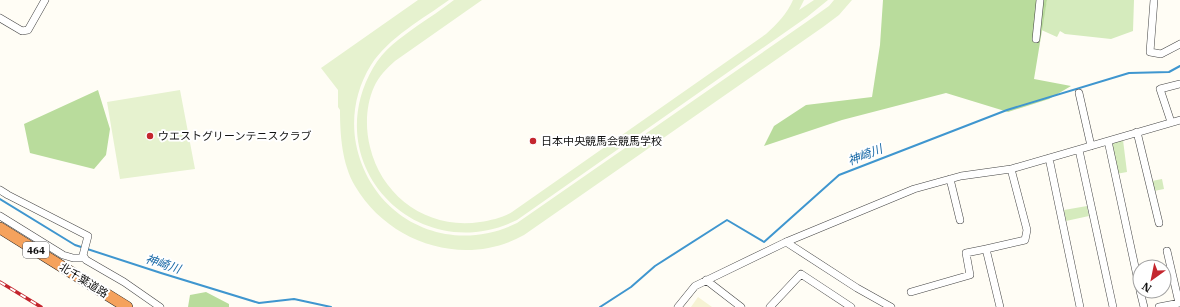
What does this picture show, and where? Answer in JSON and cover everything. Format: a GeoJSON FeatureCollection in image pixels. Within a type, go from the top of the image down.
{"type":"FeatureCollection","features":[{"type":"Feature","properties":{"kind":"highway","name":"北千葉道路"},"geometry":{"type":"LineString","coordinates":[[0,228],[127,307]]}},
{"type":"Feature","properties":{"kind":"street"},"geometry":{"type":"LineString","coordinates":[[0,18],[22,32],[28,30],[45,0]]}},
{"type":"Feature","properties":{"kind":"street"},"geometry":{"type":"LineString","coordinates":[[1036,39],[1040,0]]}},
{"type":"Feature","properties":{"kind":"street"},"geometry":{"type":"LineString","coordinates":[[1154,0],[1150,52],[1161,54],[1180,44]]}},
{"type":"Feature","properties":{"kind":"street"},"geometry":{"type":"LineString","coordinates":[[1171,122],[1160,89],[1180,84]]}},
{"type":"Feature","properties":{"kind":"street"},"geometry":{"type":"LineString","coordinates":[[1079,92],[1091,146]]}},
{"type":"Feature","properties":{"kind":"street"},"geometry":{"type":"LineString","coordinates":[[678,307],[695,286],[706,280],[786,242],[914,189],[961,176],[1011,169],[1180,120]]}},
{"type":"Feature","properties":{"kind":"street"},"geometry":{"type":"LineString","coordinates":[[1137,132],[1159,223]]}},
{"type":"Feature","properties":{"kind":"street"},"geometry":{"type":"LineString","coordinates":[[1108,141],[1133,259]]}},
{"type":"Feature","properties":{"kind":"street"},"geometry":{"type":"LineString","coordinates":[[1079,150],[1112,307]]}},
{"type":"Feature","properties":{"kind":"street"},"geometry":{"type":"LineString","coordinates":[[1049,158],[1080,307]]}},
{"type":"Feature","properties":{"kind":"street"},"geometry":{"type":"LineString","coordinates":[[911,292],[970,275],[966,254],[1025,240],[1027,230],[1011,169]]}},
{"type":"Feature","properties":{"kind":"street"},"geometry":{"type":"LineString","coordinates":[[950,179],[960,220]]}},
{"type":"Feature","properties":{"kind":"street"},"geometry":{"type":"LineString","coordinates":[[0,190],[88,236],[84,255],[86,260],[124,282],[160,307]]}},
{"type":"Feature","properties":{"kind":"street"},"geometry":{"type":"LineString","coordinates":[[0,216],[63,255],[73,258],[84,255]]}},
{"type":"Feature","properties":{"kind":"street"},"geometry":{"type":"LineString","coordinates":[[786,242],[858,288],[891,307]]}},
{"type":"Feature","properties":{"kind":"street"},"geometry":{"type":"LineString","coordinates":[[986,249],[1000,307]]}},
{"type":"Feature","properties":{"kind":"street"},"geometry":{"type":"LineString","coordinates":[[1158,307],[1179,303],[1167,251]]}},
{"type":"Feature","properties":{"kind":"street"},"geometry":{"type":"LineString","coordinates":[[770,307],[801,274],[851,307]]}},
{"type":"Feature","properties":{"kind":"street"},"geometry":{"type":"LineString","coordinates":[[706,280],[741,307]]}},
{"type":"Feature","properties":{"kind":"shaded area"},"geometry":{"type":"Polygon","coordinates":[[[698,297],[712,307],[691,307],[698,297]]]}},
{"type":"Feature","properties":{"kind":"green space"},"geometry":{"type":"Polygon","coordinates":[[[418,0],[449,0],[397,37],[378,55],[371,65],[358,93],[356,103],[354,124],[356,144],[364,170],[378,193],[395,211],[416,224],[440,233],[465,236],[491,232],[517,223],[805,23],[829,6],[834,0],[852,0],[839,15],[823,27],[524,235],[501,245],[477,249],[454,249],[430,245],[408,236],[387,223],[370,206],[355,186],[347,168],[341,139],[338,90],[321,68],[418,0]]]}},
{"type":"Feature","properties":{"kind":"green space"},"geometry":{"type":"Polygon","coordinates":[[[454,0],[482,0],[395,61],[386,69],[378,79],[371,94],[367,116],[367,132],[376,165],[385,181],[396,195],[410,206],[426,215],[443,221],[461,223],[480,222],[512,212],[766,34],[788,10],[793,0],[804,0],[799,10],[814,0],[828,0],[807,17],[517,220],[480,232],[444,231],[413,219],[386,199],[368,172],[358,140],[359,104],[377,61],[398,40],[454,0]]]}},
{"type":"Feature","properties":{"kind":"green space"},"geometry":{"type":"Polygon","coordinates":[[[883,0],[1047,0],[1034,79],[1071,86],[1049,99],[1008,112],[946,93],[842,120],[764,146],[774,126],[806,105],[872,97],[880,45],[883,0]]]}},
{"type":"Feature","properties":{"kind":"green space"},"geometry":{"type":"Polygon","coordinates":[[[1047,0],[1134,0],[1133,31],[1111,39],[1065,34],[1060,31],[1057,37],[1037,28],[1044,14],[1047,0]]]}},
{"type":"Feature","properties":{"kind":"green space"},"geometry":{"type":"Polygon","coordinates":[[[98,90],[110,129],[106,155],[94,169],[30,153],[24,124],[98,90]]]}},
{"type":"Feature","properties":{"kind":"green space","name":"ウエストグリーンテニスクラブ"},"geometry":{"type":"Polygon","coordinates":[[[180,90],[195,169],[120,179],[107,102],[180,90]]]}},
{"type":"Feature","properties":{"kind":"green space"},"geometry":{"type":"Polygon","coordinates":[[[1123,140],[1127,172],[1116,174],[1112,143],[1123,140]]]}},
{"type":"Feature","properties":{"kind":"green space"},"geometry":{"type":"Polygon","coordinates":[[[1162,179],[1164,189],[1154,191],[1152,181],[1162,179]]]}},
{"type":"Feature","properties":{"kind":"green space"},"geometry":{"type":"Polygon","coordinates":[[[1087,206],[1089,216],[1066,221],[1064,210],[1087,206]]]}},
{"type":"Feature","properties":{"kind":"green space"},"geometry":{"type":"Polygon","coordinates":[[[206,292],[229,304],[229,307],[188,307],[190,295],[206,292]]]}},
{"type":"Feature","properties":{"kind":"waterway","name":"神崎川"},"geometry":{"type":"LineString","coordinates":[[600,307],[631,287],[655,266],[727,220],[764,242],[839,175],[1007,110],[1129,73],[1169,72],[1180,66]]}},
{"type":"Feature","properties":{"kind":"waterway","name":"神崎川"},"geometry":{"type":"LineString","coordinates":[[0,199],[75,245],[259,303],[294,299],[331,307]]}},
{"type":"Feature","properties":{"kind":"railway"},"geometry":{"type":"LineString","coordinates":[[0,282],[41,307]]}},
{"type":"Feature","properties":{"kind":"place","name":"ウエストグリーンテニスクラブ"},"geometry":{"type":"Point","coordinates":[150,136]}},
{"type":"Feature","properties":{"kind":"place","name":"日本中央競馬会競馬学校"},"geometry":{"type":"Point","coordinates":[533,141]}}]}
